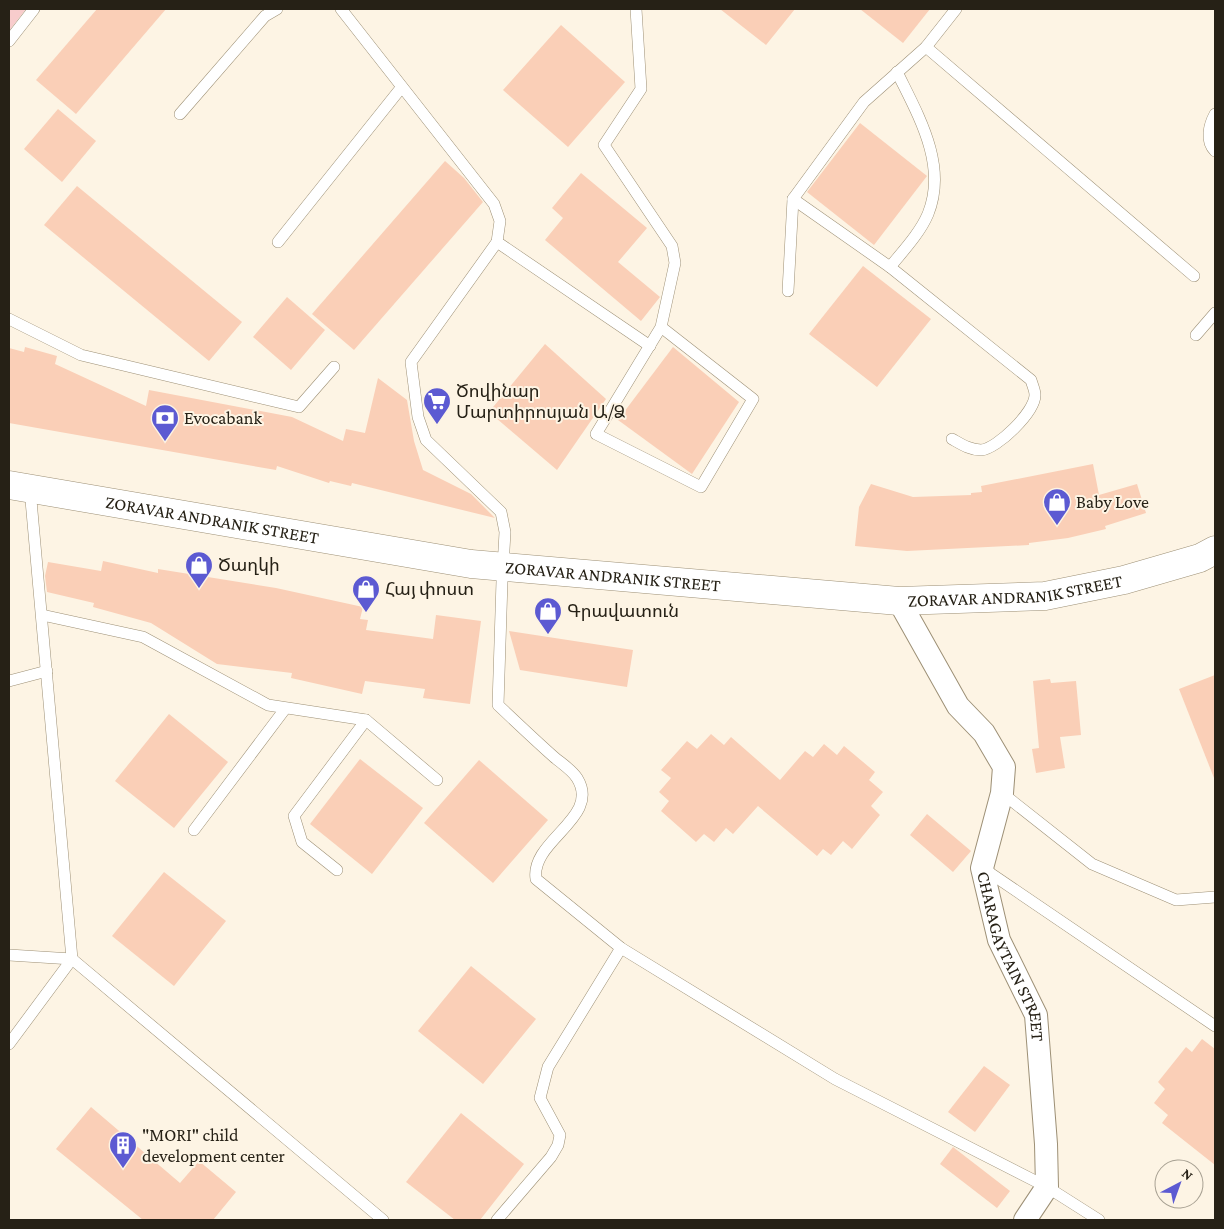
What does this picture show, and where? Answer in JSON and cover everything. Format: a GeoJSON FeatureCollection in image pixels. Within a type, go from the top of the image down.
{"type":"FeatureCollection","features":[{"type":"Feature","properties":{"kind":"main road","name":"ZORAVAR ANDRANIK STREET"},"geometry":{"type":"LineString","coordinates":[[20,496],[502,574],[903,609],[1048,610],[1135,590],[1215,565]]}},
{"type":"Feature","properties":{"kind":"main road","name":"ZORAVAR ANDRANIK STREET"},"geometry":{"type":"LineString","coordinates":[[903,609],[1045,596],[1124,580],[1200,558],[1215,550]]}},
{"type":"Feature","properties":{"kind":"street","name":"CHARAGAYTAIN STREET"},"geometry":{"type":"LineString","coordinates":[[903,609],[958,706],[984,733],[1004,767],[1002,793],[982,868],[999,940],[1036,1015],[1046,1144],[1047,1187]]}},
{"type":"Feature","properties":{"kind":"street"},"geometry":{"type":"LineString","coordinates":[[1025,1220],[1047,1187]]}},
{"type":"Feature","properties":{"kind":"lane"},"geometry":{"type":"LineString","coordinates":[[9,41],[34,9]]}},
{"type":"Feature","properties":{"kind":"lane"},"geometry":{"type":"LineString","coordinates":[[180,114],[265,16],[277,9]]}},
{"type":"Feature","properties":{"kind":"lane"},"geometry":{"type":"LineString","coordinates":[[341,9],[401,88],[494,204],[500,221],[497,242],[412,362],[418,417],[426,440],[501,512],[505,532],[498,705],[576,778],[583,797],[579,809],[540,857],[534,868],[536,879],[621,948],[835,1079],[1047,1187],[1099,1220]]}},
{"type":"Feature","properties":{"kind":"lane"},"geometry":{"type":"LineString","coordinates":[[636,9],[641,89],[604,145],[672,246],[676,263],[661,327],[596,434],[701,487],[753,399],[661,327]]}},
{"type":"Feature","properties":{"kind":"lane"},"geometry":{"type":"LineString","coordinates":[[788,291],[793,199],[864,102],[926,47],[956,9]]}},
{"type":"Feature","properties":{"kind":"lane"},"geometry":{"type":"LineString","coordinates":[[926,47],[1194,276]]}},
{"type":"Feature","properties":{"kind":"lane"},"geometry":{"type":"LineString","coordinates":[[890,267],[913,239],[928,214],[936,180],[931,149],[896,72]]}},
{"type":"Feature","properties":{"kind":"lane"},"geometry":{"type":"LineString","coordinates":[[278,242],[401,88]]}},
{"type":"Feature","properties":{"kind":"lane"},"geometry":{"type":"LineString","coordinates":[[1215,114],[1209,129],[1211,147],[1215,151]]}},
{"type":"Feature","properties":{"kind":"lane"},"geometry":{"type":"LineString","coordinates":[[793,199],[890,267],[1031,380],[1036,395],[1032,407],[1000,443],[982,450],[969,448],[952,439]]}},
{"type":"Feature","properties":{"kind":"lane"},"geometry":{"type":"LineString","coordinates":[[497,242],[650,346]]}},
{"type":"Feature","properties":{"kind":"lane"},"geometry":{"type":"LineString","coordinates":[[1196,335],[1215,313]]}},
{"type":"Feature","properties":{"kind":"lane"},"geometry":{"type":"LineString","coordinates":[[9,318],[81,355],[300,407],[334,367]]}},
{"type":"Feature","properties":{"kind":"lane"},"geometry":{"type":"LineString","coordinates":[[9,1044],[72,959],[42,615],[20,496]]}},
{"type":"Feature","properties":{"kind":"lane"},"geometry":{"type":"LineString","coordinates":[[42,615],[143,637],[268,705],[366,720],[437,780]]}},
{"type":"Feature","properties":{"kind":"lane"},"geometry":{"type":"LineString","coordinates":[[9,681],[47,671]]}},
{"type":"Feature","properties":{"kind":"lane"},"geometry":{"type":"LineString","coordinates":[[194,830],[285,709]]}},
{"type":"Feature","properties":{"kind":"lane"},"geometry":{"type":"LineString","coordinates":[[337,870],[302,842],[294,816],[366,720]]}},
{"type":"Feature","properties":{"kind":"lane"},"geometry":{"type":"LineString","coordinates":[[1002,793],[1092,864],[1176,900],[1215,897]]}},
{"type":"Feature","properties":{"kind":"lane"},"geometry":{"type":"LineString","coordinates":[[982,868],[1215,1026]]}},
{"type":"Feature","properties":{"kind":"lane"},"geometry":{"type":"LineString","coordinates":[[497,1220],[551,1157],[558,1145],[560,1135],[540,1098],[548,1067],[621,948]]}},
{"type":"Feature","properties":{"kind":"lane"},"geometry":{"type":"LineString","coordinates":[[9,955],[72,959],[383,1220]]}},
{"type":"Feature","properties":{"kind":"shaded area"},"geometry":{"type":"Polygon","coordinates":[[[9,9],[26,9],[9,31],[9,9]]]}},
{"type":"Feature","properties":{"kind":"building"},"geometry":{"type":"Polygon","coordinates":[[[97,9],[166,9],[76,114],[36,80],[97,9]]]}},
{"type":"Feature","properties":{"kind":"building"},"geometry":{"type":"Polygon","coordinates":[[[720,9],[795,9],[766,45],[720,9]]]}},
{"type":"Feature","properties":{"kind":"building"},"geometry":{"type":"Polygon","coordinates":[[[860,9],[930,9],[903,43],[860,9]]]}},
{"type":"Feature","properties":{"kind":"building"},"geometry":{"type":"Polygon","coordinates":[[[561,25],[625,82],[568,147],[503,90],[561,25]]]}},
{"type":"Feature","properties":{"kind":"building"},"geometry":{"type":"Polygon","coordinates":[[[58,109],[96,141],[62,182],[24,149],[58,109]]]}},
{"type":"Feature","properties":{"kind":"building"},"geometry":{"type":"Polygon","coordinates":[[[860,123],[927,176],[874,245],[807,192],[860,123]]]}},
{"type":"Feature","properties":{"kind":"building"},"geometry":{"type":"Polygon","coordinates":[[[445,161],[464,178],[483,202],[354,350],[312,314],[445,161]]]}},
{"type":"Feature","properties":{"kind":"building"},"geometry":{"type":"Polygon","coordinates":[[[581,173],[647,228],[618,262],[660,297],[641,321],[545,240],[563,218],[552,208],[581,173]]]}},
{"type":"Feature","properties":{"kind":"building"},"geometry":{"type":"Polygon","coordinates":[[[77,186],[242,322],[209,361],[44,225],[77,186]]]}},
{"type":"Feature","properties":{"kind":"building"},"geometry":{"type":"Polygon","coordinates":[[[863,266],[931,319],[877,387],[809,334],[863,266]]]}},
{"type":"Feature","properties":{"kind":"building"},"geometry":{"type":"Polygon","coordinates":[[[287,297],[325,330],[291,370],[253,337],[287,297]]]}},
{"type":"Feature","properties":{"kind":"building"},"geometry":{"type":"Polygon","coordinates":[[[545,344],[606,399],[557,470],[489,412],[545,344]]]}},
{"type":"Feature","properties":{"kind":"building"},"geometry":{"type":"Polygon","coordinates":[[[25,347],[57,356],[55,364],[146,406],[149,390],[292,417],[343,441],[346,429],[365,433],[378,378],[407,400],[414,441],[423,470],[471,494],[495,518],[352,483],[351,486],[330,481],[329,483],[277,466],[276,470],[9,423],[9,348],[24,352],[25,347]]]}},
{"type":"Feature","properties":{"kind":"building"},"geometry":{"type":"Polygon","coordinates":[[[673,347],[739,402],[692,474],[618,420],[673,347]]]}},
{"type":"Feature","properties":{"kind":"building"},"geometry":{"type":"Polygon","coordinates":[[[1093,464],[1099,495],[1137,484],[1146,513],[1105,526],[1106,529],[1068,538],[1029,543],[1029,545],[907,551],[855,546],[859,507],[871,484],[913,497],[971,495],[971,493],[982,492],[981,486],[1093,464]]]}},
{"type":"Feature","properties":{"kind":"building"},"geometry":{"type":"Polygon","coordinates":[[[103,561],[158,573],[158,569],[276,588],[363,607],[360,619],[368,620],[366,630],[433,639],[436,615],[481,621],[470,704],[423,698],[425,689],[365,681],[362,694],[291,678],[292,673],[217,664],[151,623],[93,607],[94,603],[47,592],[45,576],[48,562],[101,571],[103,561]]]}},
{"type":"Feature","properties":{"kind":"building"},"geometry":{"type":"Polygon","coordinates":[[[509,631],[633,650],[627,687],[520,670],[509,631]]]}},
{"type":"Feature","properties":{"kind":"building"},"geometry":{"type":"Polygon","coordinates":[[[1215,675],[1215,778],[1214,778],[1179,689],[1215,675]]]}},
{"type":"Feature","properties":{"kind":"building"},"geometry":{"type":"Polygon","coordinates":[[[1050,679],[1051,683],[1076,681],[1081,735],[1060,737],[1065,768],[1036,773],[1032,749],[1039,748],[1033,681],[1050,679]]]}},
{"type":"Feature","properties":{"kind":"building"},"geometry":{"type":"Polygon","coordinates":[[[169,714],[228,762],[174,828],[115,781],[169,714]]]}},
{"type":"Feature","properties":{"kind":"building"},"geometry":{"type":"Polygon","coordinates":[[[711,734],[724,745],[731,737],[780,780],[805,751],[813,757],[824,744],[837,755],[844,746],[875,772],[869,780],[883,792],[871,806],[880,815],[852,849],[843,841],[831,855],[823,849],[817,856],[758,806],[733,834],[726,828],[714,842],[704,834],[696,842],[661,811],[669,801],[659,792],[671,778],[661,770],[687,741],[697,749],[711,734]]]}},
{"type":"Feature","properties":{"kind":"building"},"geometry":{"type":"Polygon","coordinates":[[[360,759],[423,808],[372,874],[310,824],[360,759]]]}},
{"type":"Feature","properties":{"kind":"building"},"geometry":{"type":"Polygon","coordinates":[[[479,760],[548,820],[493,883],[424,823],[479,760]]]}},
{"type":"Feature","properties":{"kind":"building"},"geometry":{"type":"Polygon","coordinates":[[[927,814],[971,851],[953,872],[910,835],[927,814]]]}},
{"type":"Feature","properties":{"kind":"building"},"geometry":{"type":"Polygon","coordinates":[[[164,872],[226,921],[174,986],[112,936],[164,872]]]}},
{"type":"Feature","properties":{"kind":"building"},"geometry":{"type":"Polygon","coordinates":[[[471,966],[536,1019],[483,1084],[418,1031],[471,966]]]}},
{"type":"Feature","properties":{"kind":"building"},"geometry":{"type":"Polygon","coordinates":[[[1202,1039],[1215,1049],[1215,1165],[1162,1123],[1168,1115],[1154,1103],[1165,1089],[1158,1082],[1186,1047],[1192,1052],[1202,1039]]]}},
{"type":"Feature","properties":{"kind":"building"},"geometry":{"type":"Polygon","coordinates":[[[984,1066],[1010,1085],[975,1132],[948,1112],[984,1066]]]}},
{"type":"Feature","properties":{"kind":"building","name":"\"MORI\" child development center"},"geometry":{"type":"Polygon","coordinates":[[[91,1107],[180,1183],[199,1161],[236,1192],[213,1220],[143,1220],[56,1149],[91,1107]]]}},
{"type":"Feature","properties":{"kind":"building"},"geometry":{"type":"Polygon","coordinates":[[[461,1113],[524,1164],[480,1220],[455,1220],[406,1182],[461,1113]]]}},
{"type":"Feature","properties":{"kind":"building"},"geometry":{"type":"Polygon","coordinates":[[[953,1147],[1010,1191],[997,1208],[940,1164],[953,1147]]]}},
{"type":"Feature","properties":{"kind":"place","name":"Ծովինար Մարտիրոսյան Ա/Ձ"},"geometry":{"type":"Point","coordinates":[437,425]}},
{"type":"Feature","properties":{"kind":"place","name":"Evocabank"},"geometry":{"type":"Point","coordinates":[165,442]}},
{"type":"Feature","properties":{"kind":"place","name":"Baby Love"},"geometry":{"type":"Point","coordinates":[1057,526]}},
{"type":"Feature","properties":{"kind":"place","name":"Ծաղկի"},"geometry":{"type":"Point","coordinates":[199,589]}},
{"type":"Feature","properties":{"kind":"place","name":"Հայ փոստ"},"geometry":{"type":"Point","coordinates":[366,613]}},
{"type":"Feature","properties":{"kind":"place","name":"Գրավատուն"},"geometry":{"type":"Point","coordinates":[548,635]}},
{"type":"Feature","properties":{"kind":"place","name":"\"MORI\" child development center"},"geometry":{"type":"Point","coordinates":[123,1169]}}]}
